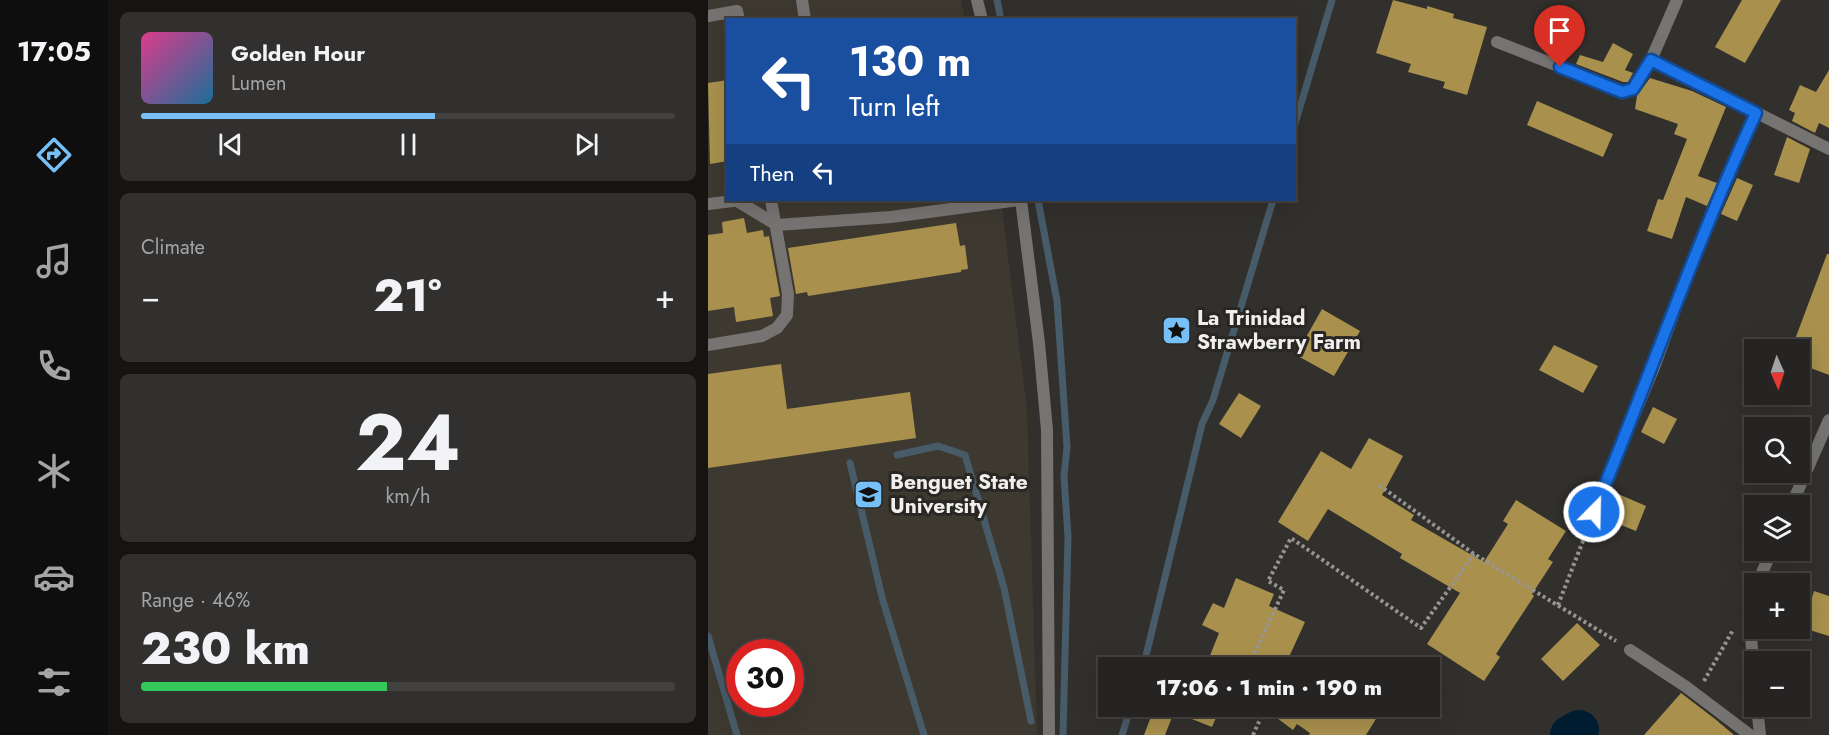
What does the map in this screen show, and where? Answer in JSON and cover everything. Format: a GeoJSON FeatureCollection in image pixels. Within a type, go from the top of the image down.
{"type":"FeatureCollection","features":[{"type":"Feature","properties":{"kind":"street"},"geometry":{"type":"LineString","coordinates":[[802,0],[805,18]]}},
{"type":"Feature","properties":{"kind":"street"},"geometry":{"type":"LineString","coordinates":[[977,0],[982,18]]}},
{"type":"Feature","properties":{"kind":"street"},"geometry":{"type":"LineString","coordinates":[[1497,42],[1622,92],[1633,89],[1651,60],[1677,0]]}},
{"type":"Feature","properties":{"kind":"street"},"geometry":{"type":"LineString","coordinates":[[708,16],[737,10]]}},
{"type":"Feature","properties":{"kind":"street"},"geometry":{"type":"LineString","coordinates":[[1651,60],[1829,149]]}},
{"type":"Feature","properties":{"kind":"street"},"geometry":{"type":"LineString","coordinates":[[1594,512],[1655,365],[1696,251],[1756,113]]}},
{"type":"Feature","properties":{"kind":"street"},"geometry":{"type":"LineString","coordinates":[[708,204],[740,201],[777,225],[891,217],[1012,201]]}},
{"type":"Feature","properties":{"kind":"street"},"geometry":{"type":"LineString","coordinates":[[708,345],[762,336],[777,328],[787,315],[788,294],[771,201]]}},
{"type":"Feature","properties":{"kind":"street"},"geometry":{"type":"LineString","coordinates":[[1020,201],[1039,344],[1047,430],[1049,735]]}},
{"type":"Feature","properties":{"kind":"street"},"geometry":{"type":"LineString","coordinates":[[1796,495],[1829,420]]}},
{"type":"Feature","properties":{"kind":"street"},"geometry":{"type":"LineString","coordinates":[[1630,650],[1749,735]]}},
{"type":"Feature","properties":{"kind":"street"},"geometry":{"type":"LineString","coordinates":[[1758,717],[1760,735]]}},
{"type":"Feature","properties":{"kind":"path"},"geometry":{"type":"LineString","coordinates":[[1379,485],[1474,554],[1630,650]]}},
{"type":"Feature","properties":{"kind":"path"},"geometry":{"type":"LineString","coordinates":[[1558,605],[1594,512]]}},
{"type":"Feature","properties":{"kind":"path"},"geometry":{"type":"LineString","coordinates":[[1253,657],[1284,590],[1268,581],[1291,538],[1421,628],[1474,554]]}},
{"type":"Feature","properties":{"kind":"path"},"geometry":{"type":"LineString","coordinates":[[1696,695],[1744,610]]}},
{"type":"Feature","properties":{"kind":"path"},"geometry":{"type":"LineString","coordinates":[[1253,735],[1261,717]]}},
{"type":"Feature","properties":{"kind":"shaded area","name":"Benguet State University"},"geometry":{"type":"Polygon","coordinates":[[[708,0],[961,0],[965,18],[726,18],[726,201],[1001,201],[1027,410],[1037,735],[708,735],[708,0]]]}},
{"type":"Feature","properties":{"kind":"building"},"geometry":{"type":"Polygon","coordinates":[[[1393,0],[1427,9],[1427,6],[1454,14],[1453,18],[1487,27],[1467,95],[1443,88],[1445,82],[1408,72],[1411,64],[1376,53],[1393,0]]]}},
{"type":"Feature","properties":{"kind":"building"},"geometry":{"type":"Polygon","coordinates":[[[1742,0],[1781,0],[1745,63],[1715,47],[1742,0]]]}},
{"type":"Feature","properties":{"kind":"building"},"geometry":{"type":"Polygon","coordinates":[[[1613,43],[1633,54],[1625,70],[1633,73],[1628,82],[1576,64],[1580,55],[1603,62],[1613,43]]]}},
{"type":"Feature","properties":{"kind":"building"},"geometry":{"type":"Polygon","coordinates":[[[1829,70],[1829,128],[1819,123],[1815,133],[1792,121],[1795,113],[1789,110],[1800,85],[1816,92],[1829,70]]]}},
{"type":"Feature","properties":{"kind":"building"},"geometry":{"type":"Polygon","coordinates":[[[1650,78],[1692,91],[1726,107],[1698,176],[1717,183],[1707,206],[1686,197],[1672,239],[1647,231],[1658,199],[1663,200],[1687,139],[1674,134],[1678,124],[1635,109],[1637,96],[1650,78]]]}},
{"type":"Feature","properties":{"kind":"building"},"geometry":{"type":"Polygon","coordinates":[[[726,80],[726,161],[710,164],[708,83],[726,80]]]}},
{"type":"Feature","properties":{"kind":"building"},"geometry":{"type":"Polygon","coordinates":[[[1537,101],[1613,134],[1603,157],[1527,125],[1537,101]]]}},
{"type":"Feature","properties":{"kind":"building"},"geometry":{"type":"Polygon","coordinates":[[[1787,137],[1810,149],[1799,183],[1774,175],[1787,137]]]}},
{"type":"Feature","properties":{"kind":"building"},"geometry":{"type":"Polygon","coordinates":[[[1737,178],[1753,185],[1737,221],[1721,214],[1737,178]]]}},
{"type":"Feature","properties":{"kind":"building"},"geometry":{"type":"Polygon","coordinates":[[[744,218],[747,233],[763,230],[764,237],[769,236],[780,296],[770,298],[773,316],[736,322],[734,307],[708,311],[708,235],[723,233],[722,222],[744,218]]]}},
{"type":"Feature","properties":{"kind":"building"},"geometry":{"type":"Polygon","coordinates":[[[956,223],[960,246],[965,245],[968,269],[808,296],[807,292],[796,294],[788,248],[956,223]]]}},
{"type":"Feature","properties":{"kind":"building"},"geometry":{"type":"Polygon","coordinates":[[[1827,254],[1829,254],[1829,375],[1810,368],[1810,339],[1795,339],[1827,254]]]}},
{"type":"Feature","properties":{"kind":"building"},"geometry":{"type":"Polygon","coordinates":[[[1322,309],[1360,331],[1334,376],[1296,355],[1322,309]]]}},
{"type":"Feature","properties":{"kind":"building"},"geometry":{"type":"Polygon","coordinates":[[[1554,345],[1598,366],[1583,393],[1539,370],[1554,345]]]}},
{"type":"Feature","properties":{"kind":"building"},"geometry":{"type":"Polygon","coordinates":[[[781,364],[787,409],[910,392],[916,438],[708,468],[708,374],[781,364]]]}},
{"type":"Feature","properties":{"kind":"building"},"geometry":{"type":"Polygon","coordinates":[[[1239,393],[1261,406],[1241,438],[1219,424],[1239,393]]]}},
{"type":"Feature","properties":{"kind":"building"},"geometry":{"type":"Polygon","coordinates":[[[1653,407],[1677,419],[1664,444],[1641,432],[1653,407]]]}},
{"type":"Feature","properties":{"kind":"building"},"geometry":{"type":"Polygon","coordinates":[[[1369,438],[1403,456],[1382,495],[1414,515],[1411,520],[1484,562],[1508,524],[1503,521],[1516,500],[1566,531],[1548,559],[1553,562],[1496,654],[1500,657],[1484,681],[1427,644],[1460,593],[1400,558],[1402,554],[1328,509],[1308,541],[1278,522],[1321,451],[1351,469],[1369,438]]]}},
{"type":"Feature","properties":{"kind":"building"},"geometry":{"type":"Polygon","coordinates":[[[1616,493],[1646,506],[1636,531],[1606,519],[1616,493]]]}},
{"type":"Feature","properties":{"kind":"building"},"geometry":{"type":"Polygon","coordinates":[[[1236,578],[1274,594],[1269,606],[1305,622],[1289,657],[1209,657],[1219,633],[1202,625],[1213,603],[1224,608],[1236,578]]]}},
{"type":"Feature","properties":{"kind":"building"},"geometry":{"type":"Polygon","coordinates":[[[1814,591],[1829,596],[1829,636],[1810,630],[1810,604],[1814,591]]]}},
{"type":"Feature","properties":{"kind":"building"},"geometry":{"type":"Polygon","coordinates":[[[1577,623],[1600,645],[1563,681],[1541,659],[1577,623]]]}},
{"type":"Feature","properties":{"kind":"building"},"geometry":{"type":"Polygon","coordinates":[[[1681,693],[1715,719],[1734,735],[1644,735],[1681,693]]]}},
{"type":"Feature","properties":{"kind":"building"},"geometry":{"type":"Polygon","coordinates":[[[1151,717],[1172,717],[1165,735],[1144,735],[1151,717]]]}},
{"type":"Feature","properties":{"kind":"building"},"geometry":{"type":"Polygon","coordinates":[[[1187,717],[1216,717],[1212,727],[1187,717]]]}},
{"type":"Feature","properties":{"kind":"building"},"geometry":{"type":"Polygon","coordinates":[[[1276,717],[1377,717],[1366,735],[1309,735],[1310,733],[1297,724],[1293,730],[1276,717]]]}},
{"type":"Feature","properties":{"kind":"waterway"},"geometry":{"type":"LineString","coordinates":[[997,0],[1001,18]]}},
{"type":"Feature","properties":{"kind":"waterway"},"geometry":{"type":"LineString","coordinates":[[1296,120],[1332,0]]}},
{"type":"Feature","properties":{"kind":"waterway"},"geometry":{"type":"LineString","coordinates":[[1038,201],[1057,301],[1067,447],[1064,476],[1068,537],[1063,735]]}},
{"type":"Feature","properties":{"kind":"waterway"},"geometry":{"type":"LineString","coordinates":[[1146,657],[1202,424],[1213,400],[1273,201]]}},
{"type":"Feature","properties":{"kind":"waterway"},"geometry":{"type":"LineString","coordinates":[[897,455],[938,446],[965,455],[1004,588],[1031,721]]}},
{"type":"Feature","properties":{"kind":"waterway"},"geometry":{"type":"LineString","coordinates":[[850,463],[883,601],[924,735]]}},
{"type":"Feature","properties":{"kind":"waterway"},"geometry":{"type":"LineString","coordinates":[[708,636],[737,735]]}},
{"type":"Feature","properties":{"kind":"waterway"},"geometry":{"type":"LineString","coordinates":[[1122,735],[1128,717]]}},
{"type":"Feature","properties":{"kind":"waterway"},"geometry":{"type":"LineString","coordinates":[[1570,735],[1579,730]]}},
{"type":"Feature","properties":{"kind":"place","name":"La Trinidad Strawberry Farm"},"geometry":{"type":"Point","coordinates":[1176,330]}},
{"type":"Feature","properties":{"kind":"place","name":"Benguet State University"},"geometry":{"type":"Point","coordinates":[869,494]}},
{"type":"Feature","properties":{"kind":"route"},"geometry":{"type":"LineString","coordinates":[[1560,67],[1622,92],[1633,89],[1651,60],[1756,113],[1696,251],[1655,365],[1594,512]]}}]}
